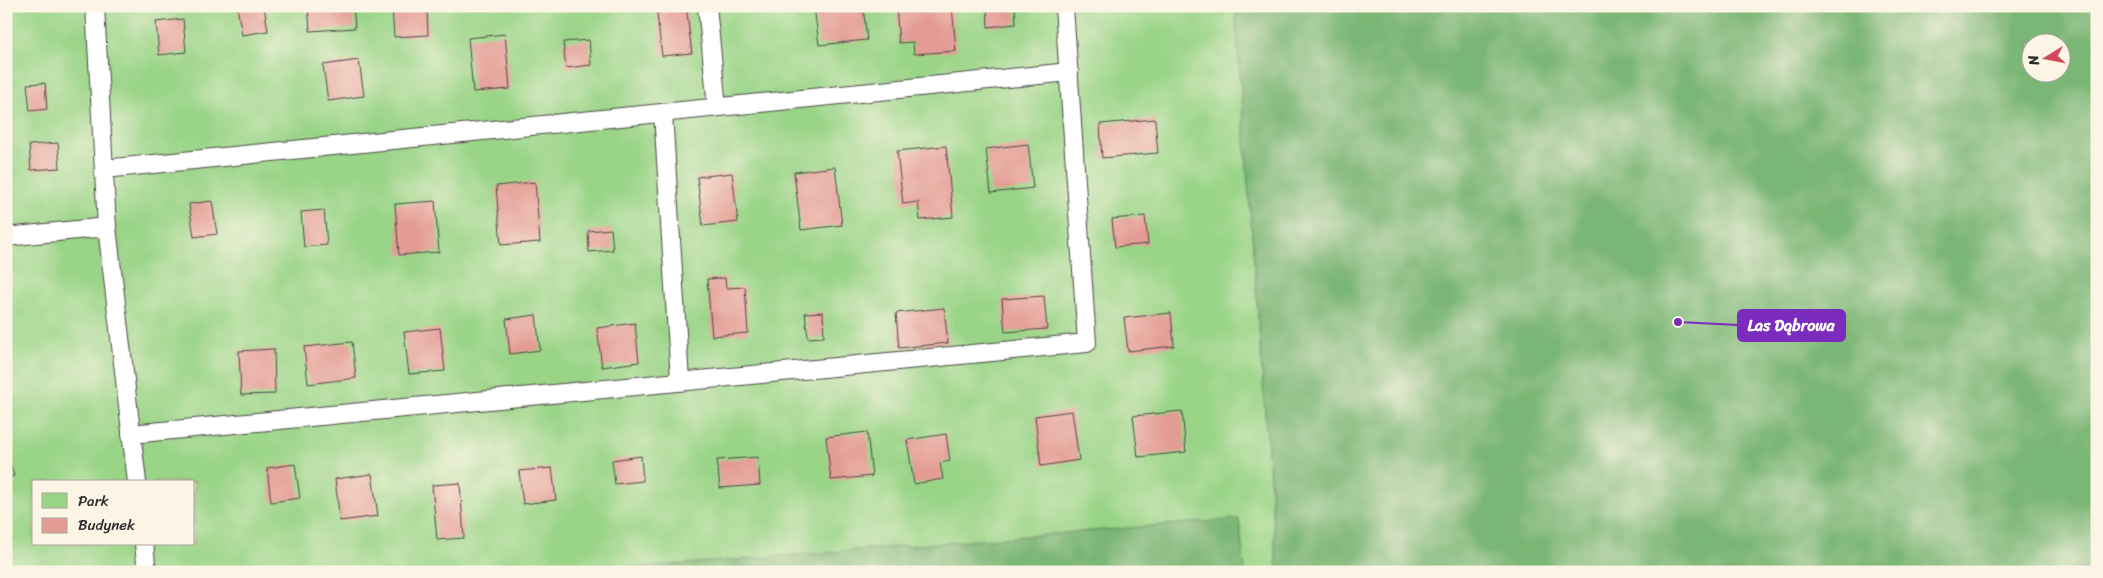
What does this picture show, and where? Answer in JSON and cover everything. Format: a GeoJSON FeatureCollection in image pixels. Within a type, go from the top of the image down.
{"type":"FeatureCollection","features":[{"type":"Feature","properties":{"kind":"lane"},"geometry":{"type":"LineString","coordinates":[[95,6],[107,227],[137,480]]}},
{"type":"Feature","properties":{"kind":"lane"},"geometry":{"type":"LineString","coordinates":[[707,6],[717,107]]}},
{"type":"Feature","properties":{"kind":"lane"},"geometry":{"type":"LineString","coordinates":[[131,434],[1087,343],[1064,6]]}},
{"type":"Feature","properties":{"kind":"lane"},"geometry":{"type":"LineString","coordinates":[[104,168],[1068,72]]}},
{"type":"Feature","properties":{"kind":"lane"},"geometry":{"type":"LineString","coordinates":[[663,112],[680,382]]}},
{"type":"Feature","properties":{"kind":"lane"},"geometry":{"type":"LineString","coordinates":[[6,237],[107,227]]}},
{"type":"Feature","properties":{"kind":"lane"},"geometry":{"type":"LineString","coordinates":[[144,546],[147,572]]}},
{"type":"Feature","properties":{"kind":"green space"},"geometry":{"type":"Polygon","coordinates":[[[6,6],[1235,6],[1277,572],[6,572],[6,6]]]}},
{"type":"Feature","properties":{"kind":"green space"},"geometry":{"type":"Polygon","coordinates":[[[1235,6],[2097,6],[2097,572],[1277,572],[1235,6]]]}},
{"type":"Feature","properties":{"kind":"green space"},"geometry":{"type":"Polygon","coordinates":[[[1239,519],[1245,572],[583,572],[1239,519]]]}},
{"type":"Feature","properties":{"kind":"building"},"geometry":{"type":"Polygon","coordinates":[[[264,6],[268,31],[242,35],[237,7],[264,6]]]}},
{"type":"Feature","properties":{"kind":"building"},"geometry":{"type":"Polygon","coordinates":[[[308,6],[353,6],[355,28],[310,31],[308,6]]]}},
{"type":"Feature","properties":{"kind":"building"},"geometry":{"type":"Polygon","coordinates":[[[392,6],[427,6],[428,35],[394,37],[392,6]]]}},
{"type":"Feature","properties":{"kind":"building"},"geometry":{"type":"Polygon","coordinates":[[[656,6],[686,6],[692,53],[662,56],[656,6]]]}},
{"type":"Feature","properties":{"kind":"building"},"geometry":{"type":"Polygon","coordinates":[[[814,6],[863,6],[867,40],[819,45],[814,6]]]}},
{"type":"Feature","properties":{"kind":"building"},"geometry":{"type":"Polygon","coordinates":[[[896,6],[952,6],[956,51],[914,54],[913,42],[899,43],[896,6]]]}},
{"type":"Feature","properties":{"kind":"building"},"geometry":{"type":"Polygon","coordinates":[[[987,6],[1015,6],[1016,24],[988,27],[987,6]]]}},
{"type":"Feature","properties":{"kind":"building"},"geometry":{"type":"Polygon","coordinates":[[[183,19],[186,52],[159,55],[156,22],[183,19]]]}},
{"type":"Feature","properties":{"kind":"building"},"geometry":{"type":"Polygon","coordinates":[[[505,34],[510,89],[473,92],[468,38],[505,34]]]}},
{"type":"Feature","properties":{"kind":"building"},"geometry":{"type":"Polygon","coordinates":[[[589,40],[591,65],[566,68],[563,42],[589,40]]]}},
{"type":"Feature","properties":{"kind":"building"},"geometry":{"type":"Polygon","coordinates":[[[359,60],[364,96],[328,101],[323,65],[359,60]]]}},
{"type":"Feature","properties":{"kind":"building"},"geometry":{"type":"Polygon","coordinates":[[[45,83],[47,109],[30,111],[27,84],[45,83]]]}},
{"type":"Feature","properties":{"kind":"building"},"geometry":{"type":"Polygon","coordinates":[[[1155,119],[1158,153],[1102,158],[1100,124],[1155,119]]]}},
{"type":"Feature","properties":{"kind":"building"},"geometry":{"type":"Polygon","coordinates":[[[58,143],[60,168],[31,170],[29,145],[58,143]]]}},
{"type":"Feature","properties":{"kind":"building"},"geometry":{"type":"Polygon","coordinates":[[[1028,144],[1033,188],[991,193],[986,149],[1028,144]]]}},
{"type":"Feature","properties":{"kind":"building"},"geometry":{"type":"Polygon","coordinates":[[[6,145],[10,169],[6,169],[6,145]]]}},
{"type":"Feature","properties":{"kind":"building"},"geometry":{"type":"Polygon","coordinates":[[[946,146],[953,217],[920,220],[918,202],[903,204],[897,151],[946,146]]]}},
{"type":"Feature","properties":{"kind":"building"},"geometry":{"type":"Polygon","coordinates":[[[835,167],[842,225],[801,230],[794,172],[835,167]]]}},
{"type":"Feature","properties":{"kind":"building"},"geometry":{"type":"Polygon","coordinates":[[[732,173],[738,222],[703,226],[697,177],[732,173]]]}},
{"type":"Feature","properties":{"kind":"building"},"geometry":{"type":"Polygon","coordinates":[[[535,182],[540,242],[501,245],[496,186],[535,182]]]}},
{"type":"Feature","properties":{"kind":"building"},"geometry":{"type":"Polygon","coordinates":[[[212,201],[217,234],[194,237],[189,204],[212,201]]]}},
{"type":"Feature","properties":{"kind":"building"},"geometry":{"type":"Polygon","coordinates":[[[435,201],[439,252],[399,255],[395,204],[435,201]]]}},
{"type":"Feature","properties":{"kind":"building"},"geometry":{"type":"Polygon","coordinates":[[[324,210],[327,245],[304,247],[301,212],[324,210]]]}},
{"type":"Feature","properties":{"kind":"building"},"geometry":{"type":"Polygon","coordinates":[[[1145,216],[1148,244],[1115,247],[1112,219],[1145,216]]]}},
{"type":"Feature","properties":{"kind":"building"},"geometry":{"type":"Polygon","coordinates":[[[611,229],[613,250],[589,252],[588,231],[611,229]]]}},
{"type":"Feature","properties":{"kind":"building"},"geometry":{"type":"Polygon","coordinates":[[[725,278],[726,288],[745,287],[748,333],[712,336],[707,279],[725,278]]]}},
{"type":"Feature","properties":{"kind":"building"},"geometry":{"type":"Polygon","coordinates":[[[1044,296],[1047,329],[1005,332],[1002,299],[1044,296]]]}},
{"type":"Feature","properties":{"kind":"building"},"geometry":{"type":"Polygon","coordinates":[[[944,308],[948,343],[899,348],[896,313],[944,308]]]}},
{"type":"Feature","properties":{"kind":"building"},"geometry":{"type":"Polygon","coordinates":[[[823,312],[824,337],[808,338],[805,313],[823,312]]]}},
{"type":"Feature","properties":{"kind":"building"},"geometry":{"type":"Polygon","coordinates":[[[1171,313],[1174,346],[1128,351],[1124,318],[1171,313]]]}},
{"type":"Feature","properties":{"kind":"building"},"geometry":{"type":"Polygon","coordinates":[[[536,315],[540,350],[510,354],[506,319],[536,315]]]}},
{"type":"Feature","properties":{"kind":"building"},"geometry":{"type":"Polygon","coordinates":[[[635,323],[639,362],[602,367],[597,328],[635,323]]]}},
{"type":"Feature","properties":{"kind":"building"},"geometry":{"type":"Polygon","coordinates":[[[440,328],[445,371],[409,374],[404,332],[440,328]]]}},
{"type":"Feature","properties":{"kind":"building"},"geometry":{"type":"Polygon","coordinates":[[[352,342],[356,378],[308,384],[304,347],[352,342]]]}},
{"type":"Feature","properties":{"kind":"building"},"geometry":{"type":"Polygon","coordinates":[[[274,349],[275,394],[241,395],[239,351],[274,349]]]}},
{"type":"Feature","properties":{"kind":"building"},"geometry":{"type":"Polygon","coordinates":[[[1072,411],[1079,460],[1041,466],[1035,416],[1072,411]]]}},
{"type":"Feature","properties":{"kind":"building"},"geometry":{"type":"Polygon","coordinates":[[[1182,411],[1186,452],[1138,457],[1133,416],[1182,411]]]}},
{"type":"Feature","properties":{"kind":"building"},"geometry":{"type":"Polygon","coordinates":[[[867,432],[872,476],[831,480],[826,437],[867,432]]]}},
{"type":"Feature","properties":{"kind":"building"},"geometry":{"type":"Polygon","coordinates":[[[946,434],[950,461],[940,463],[943,479],[914,484],[907,440],[946,434]]]}},
{"type":"Feature","properties":{"kind":"building"},"geometry":{"type":"Polygon","coordinates":[[[8,456],[14,476],[6,478],[6,457],[8,456]]]}},
{"type":"Feature","properties":{"kind":"building"},"geometry":{"type":"Polygon","coordinates":[[[641,456],[643,481],[615,484],[612,460],[641,456]]]}},
{"type":"Feature","properties":{"kind":"building"},"geometry":{"type":"Polygon","coordinates":[[[758,457],[760,485],[720,488],[717,460],[758,457]]]}},
{"type":"Feature","properties":{"kind":"building"},"geometry":{"type":"Polygon","coordinates":[[[295,464],[300,498],[271,502],[267,468],[295,464]]]}},
{"type":"Feature","properties":{"kind":"building"},"geometry":{"type":"Polygon","coordinates":[[[552,468],[556,500],[523,504],[519,471],[552,468]]]}},
{"type":"Feature","properties":{"kind":"building"},"geometry":{"type":"Polygon","coordinates":[[[372,474],[378,516],[340,521],[335,479],[372,474]]]}},
{"type":"Feature","properties":{"kind":"building"},"geometry":{"type":"Polygon","coordinates":[[[460,483],[464,538],[437,540],[432,485],[460,483]]]}},
{"type":"Feature","properties":{"kind":"place","name":"Las Dąbrowa"},"geometry":{"type":"Point","coordinates":[1678,322]}}]}
